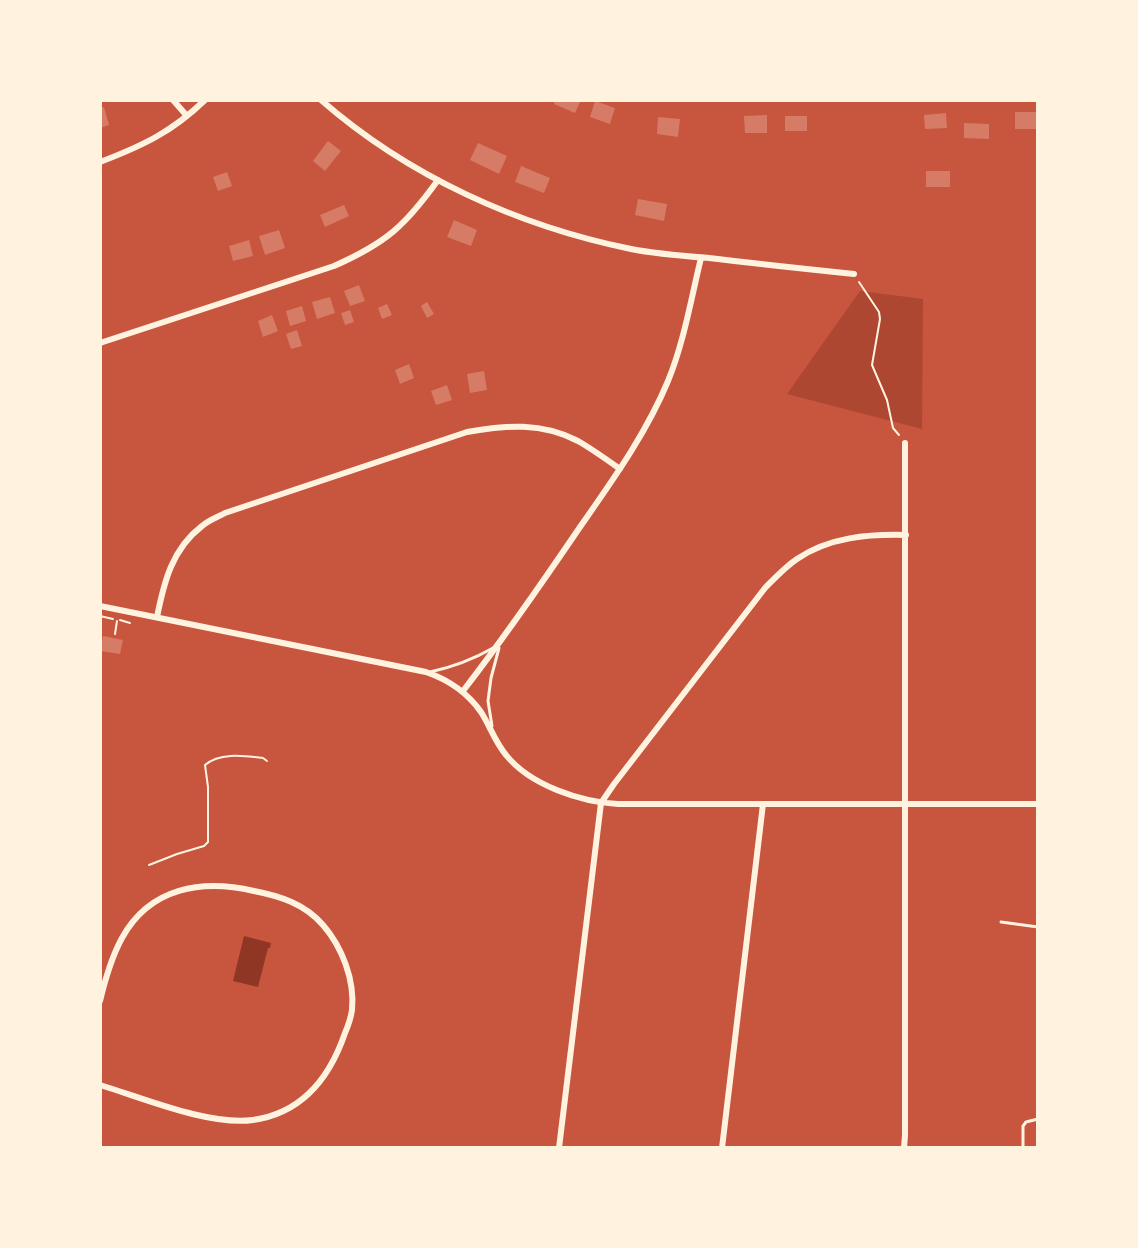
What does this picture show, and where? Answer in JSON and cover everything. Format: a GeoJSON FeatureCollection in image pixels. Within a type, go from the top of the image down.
{"type":"FeatureCollection","features":[{"type":"Feature","properties":{"kind":"street"},"geometry":{"type":"LineString","coordinates":[[173,100],[187,116]]}},
{"type":"Feature","properties":{"kind":"street"},"geometry":{"type":"LineString","coordinates":[[100,162],[160,136],[205,100]]}},
{"type":"Feature","properties":{"kind":"street"},"geometry":{"type":"LineString","coordinates":[[321,100],[356,128],[438,180],[520,217],[633,250],[854,274]]}},
{"type":"Feature","properties":{"kind":"street"},"geometry":{"type":"LineString","coordinates":[[100,343],[334,266],[360,254],[399,228],[438,180]]}},
{"type":"Feature","properties":{"kind":"street"},"geometry":{"type":"LineString","coordinates":[[463,691],[500,644],[620,469],[651,418],[669,380],[682,340],[701,258]]}},
{"type":"Feature","properties":{"kind":"street"},"geometry":{"type":"LineString","coordinates":[[157,617],[163,583],[172,561],[184,543],[203,525],[225,513],[467,432],[522,425],[554,431],[578,441],[620,469]]}},
{"type":"Feature","properties":{"kind":"street"},"geometry":{"type":"LineString","coordinates":[[904,1148],[905,443]]}},
{"type":"Feature","properties":{"kind":"street"},"geometry":{"type":"LineString","coordinates":[[559,1148],[601,803],[765,588],[780,573],[797,559],[836,541],[906,535]]}},
{"type":"Feature","properties":{"kind":"street"},"geometry":{"type":"LineString","coordinates":[[100,606],[426,672],[445,679],[463,691],[480,710],[504,753],[520,770],[538,781],[601,803],[1038,804]]}},
{"type":"Feature","properties":{"kind":"street"},"geometry":{"type":"LineString","coordinates":[[722,1148],[763,804]]}},
{"type":"Feature","properties":{"kind":"street"},"geometry":{"type":"LineString","coordinates":[[100,1001],[122,936],[147,907],[174,893],[213,885],[273,895],[298,904],[322,923],[333,938],[343,957],[352,990],[352,1010],[332,1066],[305,1096],[267,1117],[251,1120],[209,1118],[100,1085]]}},
{"type":"Feature","properties":{"kind":"lane"},"geometry":{"type":"LineString","coordinates":[[426,672],[465,663],[500,644]]}},
{"type":"Feature","properties":{"kind":"lane"},"geometry":{"type":"LineString","coordinates":[[493,735],[488,701],[500,644]]}},
{"type":"Feature","properties":{"kind":"lane"},"geometry":{"type":"LineString","coordinates":[[1001,922],[1038,927]]}},
{"type":"Feature","properties":{"kind":"lane"},"geometry":{"type":"LineString","coordinates":[[1023,1148],[1023,1126],[1038,1119]]}},
{"type":"Feature","properties":{"kind":"path"},"geometry":{"type":"LineString","coordinates":[[854,274],[879,312],[872,365],[887,400],[893,428],[905,443]]}},
{"type":"Feature","properties":{"kind":"path"},"geometry":{"type":"LineString","coordinates":[[100,616],[130,623]]}},
{"type":"Feature","properties":{"kind":"path"},"geometry":{"type":"LineString","coordinates":[[115,634],[117,620]]}},
{"type":"Feature","properties":{"kind":"path"},"geometry":{"type":"LineString","coordinates":[[149,865],[208,842],[205,765],[209,761],[232,757],[263,758],[267,761]]}},
{"type":"Feature","properties":{"kind":"shaded area"},"geometry":{"type":"Polygon","coordinates":[[[860,291],[923,299],[922,429],[787,394],[860,291]]]}},
{"type":"Feature","properties":{"kind":"shaded area"},"geometry":{"type":"Polygon","coordinates":[[[244,936],[271,943],[258,987],[233,981],[244,936]]]}},
{"type":"Feature","properties":{"kind":"building"},"geometry":{"type":"Polygon","coordinates":[[[555,100],[581,100],[575,113],[554,104],[555,100]]]}},
{"type":"Feature","properties":{"kind":"building"},"geometry":{"type":"Polygon","coordinates":[[[595,101],[615,108],[610,124],[590,117],[595,101]]]}},
{"type":"Feature","properties":{"kind":"building"},"geometry":{"type":"Polygon","coordinates":[[[104,107],[109,125],[100,128],[100,108],[104,107]]]}},
{"type":"Feature","properties":{"kind":"building"},"geometry":{"type":"Polygon","coordinates":[[[1015,112],[1038,112],[1038,129],[1015,129],[1015,112]]]}},
{"type":"Feature","properties":{"kind":"building"},"geometry":{"type":"Polygon","coordinates":[[[946,113],[947,128],[925,129],[924,115],[946,113]]]}},
{"type":"Feature","properties":{"kind":"building"},"geometry":{"type":"Polygon","coordinates":[[[767,115],[767,133],[745,133],[744,116],[767,115]]]}},
{"type":"Feature","properties":{"kind":"building"},"geometry":{"type":"Polygon","coordinates":[[[785,116],[807,116],[807,131],[785,131],[785,116]]]}},
{"type":"Feature","properties":{"kind":"building"},"geometry":{"type":"Polygon","coordinates":[[[658,117],[680,119],[678,137],[657,134],[658,117]]]}},
{"type":"Feature","properties":{"kind":"building"},"geometry":{"type":"Polygon","coordinates":[[[964,123],[989,124],[989,139],[964,138],[964,123]]]}},
{"type":"Feature","properties":{"kind":"building"},"geometry":{"type":"Polygon","coordinates":[[[328,141],[341,151],[325,171],[313,161],[328,141]]]}},
{"type":"Feature","properties":{"kind":"building"},"geometry":{"type":"Polygon","coordinates":[[[478,143],[507,156],[499,174],[470,160],[478,143]]]}},
{"type":"Feature","properties":{"kind":"building"},"geometry":{"type":"Polygon","coordinates":[[[521,166],[550,178],[544,193],[515,182],[521,166]]]}},
{"type":"Feature","properties":{"kind":"building"},"geometry":{"type":"Polygon","coordinates":[[[926,171],[950,171],[950,187],[926,187],[926,171]]]}},
{"type":"Feature","properties":{"kind":"building"},"geometry":{"type":"Polygon","coordinates":[[[227,172],[232,186],[218,191],[213,177],[227,172]]]}},
{"type":"Feature","properties":{"kind":"building"},"geometry":{"type":"Polygon","coordinates":[[[638,199],[667,204],[664,221],[635,215],[638,199]]]}},
{"type":"Feature","properties":{"kind":"building"},"geometry":{"type":"Polygon","coordinates":[[[344,205],[349,216],[325,227],[320,215],[344,205]]]}},
{"type":"Feature","properties":{"kind":"building"},"geometry":{"type":"Polygon","coordinates":[[[454,220],[477,230],[471,246],[447,237],[454,220]]]}},
{"type":"Feature","properties":{"kind":"building"},"geometry":{"type":"Polygon","coordinates":[[[279,230],[285,248],[265,255],[259,236],[279,230]]]}},
{"type":"Feature","properties":{"kind":"building"},"geometry":{"type":"Polygon","coordinates":[[[249,240],[253,256],[233,261],[229,246],[249,240]]]}},
{"type":"Feature","properties":{"kind":"building"},"geometry":{"type":"Polygon","coordinates":[[[359,285],[365,301],[350,306],[344,291],[359,285]]]}},
{"type":"Feature","properties":{"kind":"building"},"geometry":{"type":"Polygon","coordinates":[[[330,297],[335,313],[317,319],[312,302],[330,297]]]}},
{"type":"Feature","properties":{"kind":"building"},"geometry":{"type":"Polygon","coordinates":[[[427,302],[434,314],[427,318],[421,306],[427,302]]]}},
{"type":"Feature","properties":{"kind":"building"},"geometry":{"type":"Polygon","coordinates":[[[387,304],[392,315],[382,319],[378,308],[387,304]]]}},
{"type":"Feature","properties":{"kind":"building"},"geometry":{"type":"Polygon","coordinates":[[[302,306],[306,321],[290,326],[286,311],[302,306]]]}},
{"type":"Feature","properties":{"kind":"building"},"geometry":{"type":"Polygon","coordinates":[[[350,310],[354,322],[345,325],[341,313],[350,310]]]}},
{"type":"Feature","properties":{"kind":"building"},"geometry":{"type":"Polygon","coordinates":[[[272,315],[278,331],[263,337],[258,321],[272,315]]]}},
{"type":"Feature","properties":{"kind":"building"},"geometry":{"type":"Polygon","coordinates":[[[297,330],[302,346],[291,349],[286,334],[297,330]]]}},
{"type":"Feature","properties":{"kind":"building"},"geometry":{"type":"Polygon","coordinates":[[[409,364],[414,378],[400,384],[395,370],[409,364]]]}},
{"type":"Feature","properties":{"kind":"building"},"geometry":{"type":"Polygon","coordinates":[[[484,371],[487,390],[470,393],[467,374],[484,371]]]}},
{"type":"Feature","properties":{"kind":"building"},"geometry":{"type":"Polygon","coordinates":[[[447,385],[452,400],[436,405],[431,391],[447,385]]]}},
{"type":"Feature","properties":{"kind":"building"},"geometry":{"type":"Polygon","coordinates":[[[103,636],[123,640],[120,654],[100,651],[103,636]]]}}]}
